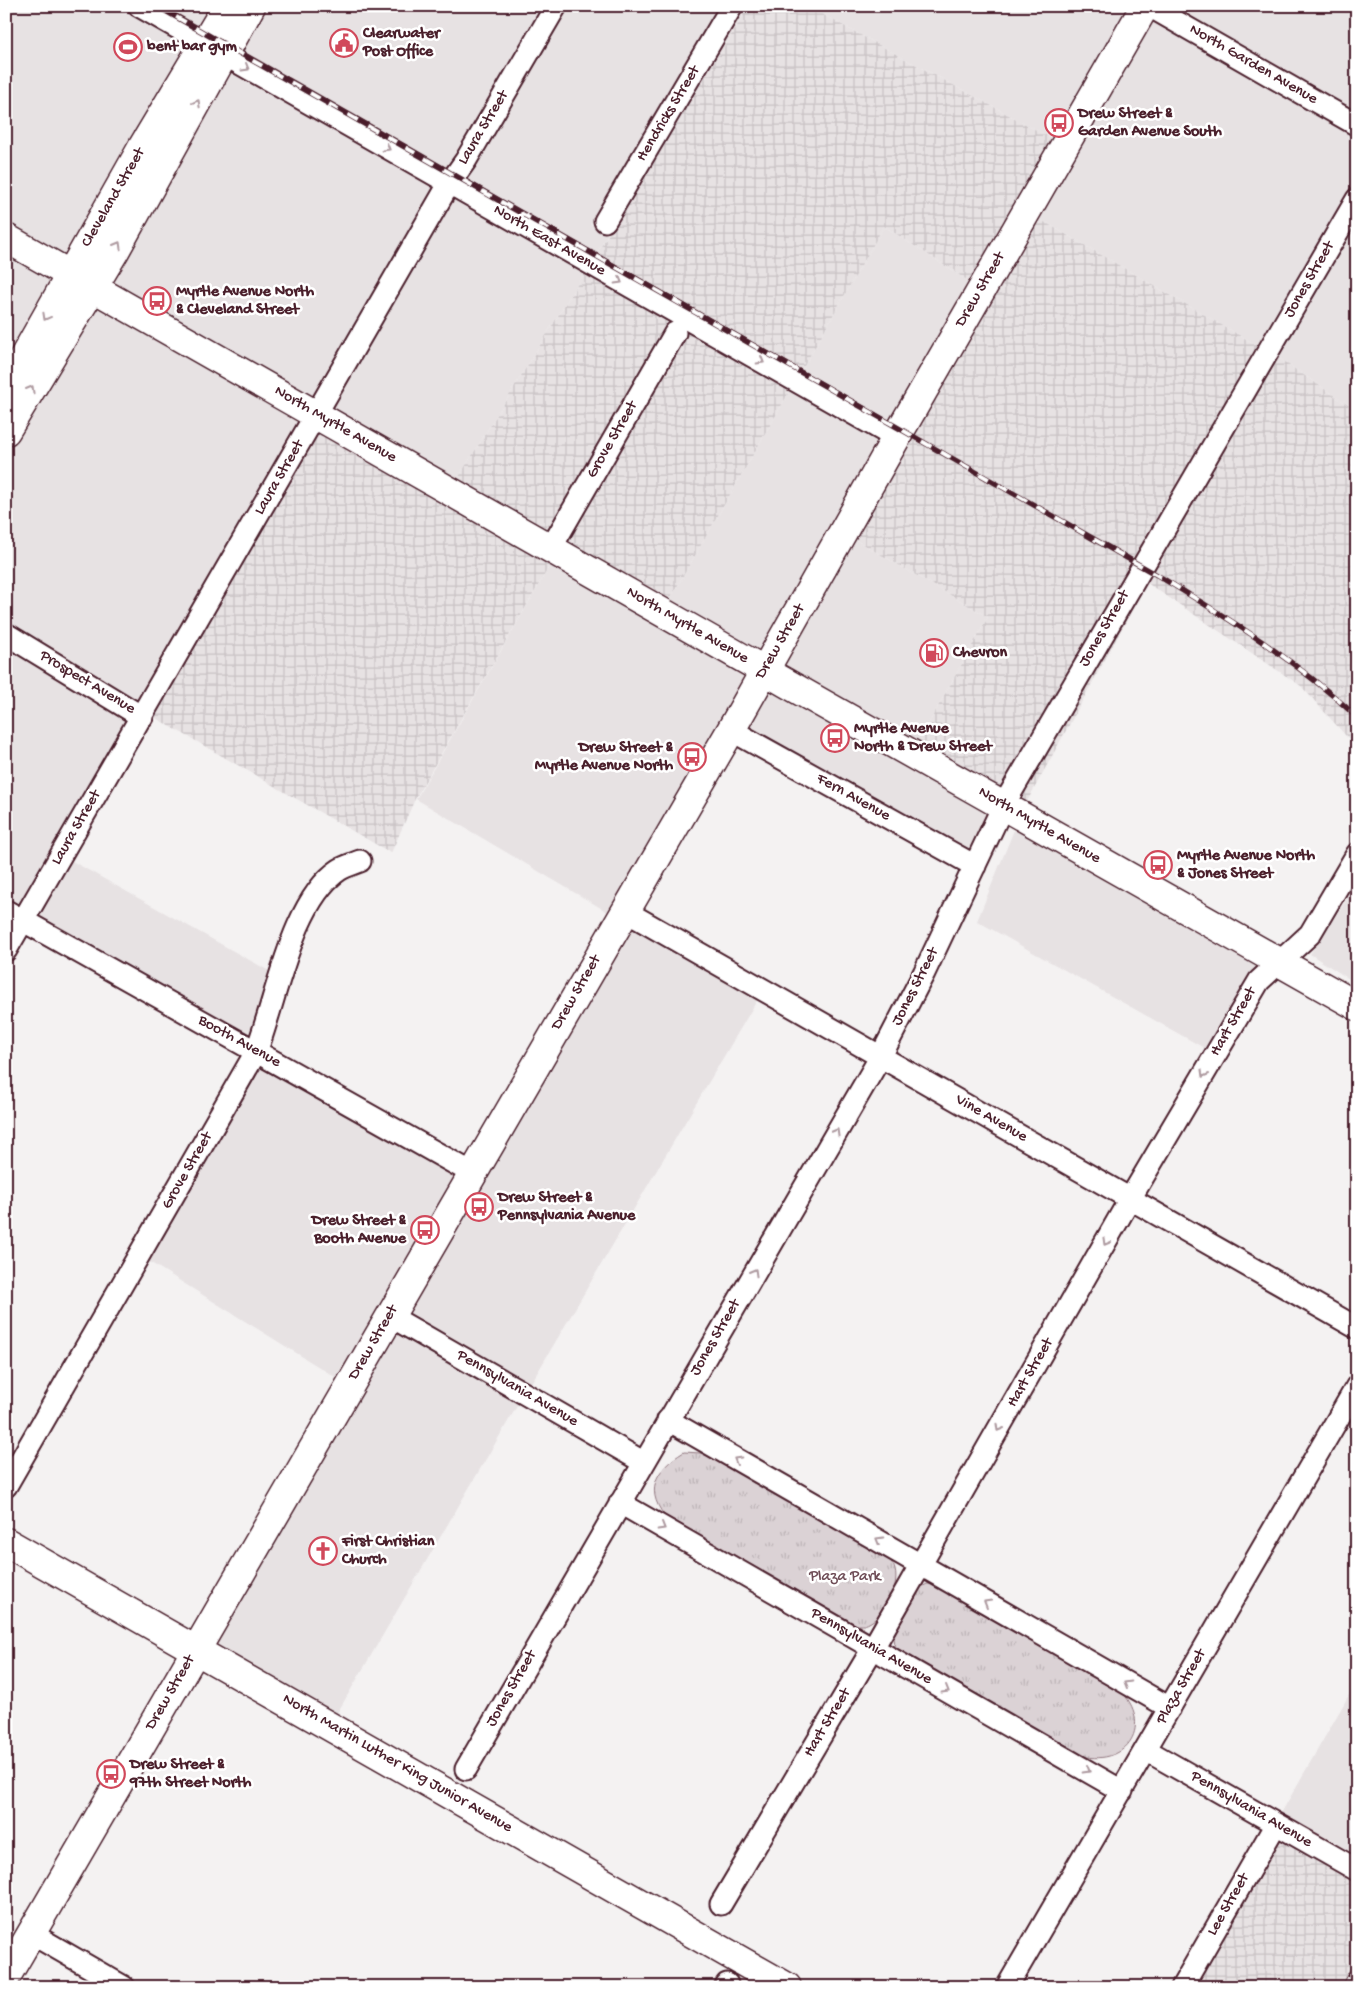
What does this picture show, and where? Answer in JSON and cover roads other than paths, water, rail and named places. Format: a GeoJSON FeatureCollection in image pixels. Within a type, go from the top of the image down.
{"type":"FeatureCollection","features":[{"type":"Feature","properties":{"kind":"main road","name":"Cleveland Street"},"geometry":{"type":"LineString","coordinates":[[214,49],[227,6]]}},
{"type":"Feature","properties":{"kind":"main road","name":"Cleveland Street"},"geometry":{"type":"LineString","coordinates":[[6,393],[17,369],[81,281],[214,49],[251,6]]}},
{"type":"Feature","properties":{"kind":"main road","name":"Drew Street"},"geometry":{"type":"LineString","coordinates":[[6,1977],[731,730],[896,438],[1147,6]]}},
{"type":"Feature","properties":{"kind":"main road","name":"North Myrtle Avenue"},"geometry":{"type":"LineString","coordinates":[[6,238],[1357,1006]]}},
{"type":"Feature","properties":{"kind":"main road"},"geometry":{"type":"LineString","coordinates":[[6,432],[81,281]]}},
{"type":"Feature","properties":{"kind":"main road","name":"North Martin Luther King Junior Avenue"},"geometry":{"type":"LineString","coordinates":[[6,1542],[787,1987]]}},
{"type":"Feature","properties":{"kind":"street","name":"North East Avenue"},"geometry":{"type":"LineString","coordinates":[[139,6],[896,438]]}},
{"type":"Feature","properties":{"kind":"street","name":"Laura Street"},"geometry":{"type":"LineString","coordinates":[[6,950],[14,915],[142,717],[449,184],[466,160],[556,6]]}},
{"type":"Feature","properties":{"kind":"street","name":"Hendricks Street"},"geometry":{"type":"LineString","coordinates":[[605,221],[732,6]]}},
{"type":"Feature","properties":{"kind":"street","name":"North Garden Avenue"},"geometry":{"type":"LineString","coordinates":[[1147,6],[1357,125]]}},
{"type":"Feature","properties":{"kind":"street","name":"Jones Street"},"geometry":{"type":"LineString","coordinates":[[466,1769],[881,1056],[924,973],[1003,806],[1357,199]]}},
{"type":"Feature","properties":{"kind":"street","name":"Grove Street"},"geometry":{"type":"LineString","coordinates":[[551,548],[675,333]]}},
{"type":"Feature","properties":{"kind":"street","name":"Prospect Avenue"},"geometry":{"type":"LineString","coordinates":[[6,634],[142,717]]}},
{"type":"Feature","properties":{"kind":"street","name":"Fern Avenue"},"geometry":{"type":"LineString","coordinates":[[731,730],[975,866]]}},
{"type":"Feature","properties":{"kind":"street","name":"Hart Street"},"geometry":{"type":"LineString","coordinates":[[721,1904],[873,1648],[1130,1199],[1259,981],[1310,934],[1357,854]]}},
{"type":"Feature","properties":{"kind":"street","name":"Grove Street"},"geometry":{"type":"LineString","coordinates":[[6,1486],[256,1052],[268,1022],[290,946],[316,894],[338,871],[360,861]]}},
{"type":"Feature","properties":{"kind":"street","name":"Vine Avenue"},"geometry":{"type":"LineString","coordinates":[[625,911],[1357,1328]]}},
{"type":"Feature","properties":{"kind":"street","name":"Booth Avenue"},"geometry":{"type":"LineString","coordinates":[[14,915],[472,1173]]}},
{"type":"Feature","properties":{"kind":"street","name":"Pennsylvania Avenue"},"geometry":{"type":"LineString","coordinates":[[390,1316],[643,1462]]}},
{"type":"Feature","properties":{"kind":"street","name":"Plaza Street"},"geometry":{"type":"LineString","coordinates":[[1007,1987],[1357,1386]]}},
{"type":"Feature","properties":{"kind":"street"},"geometry":{"type":"LineString","coordinates":[[668,1420],[1170,1708]]}},
{"type":"Feature","properties":{"kind":"street","name":"Pennsylvania Avenue"},"geometry":{"type":"LineString","coordinates":[[620,1503],[1122,1790]]}},
{"type":"Feature","properties":{"kind":"street","name":"Pennsylvania Avenue"},"geometry":{"type":"LineString","coordinates":[[1146,1750],[1357,1870]]}},
{"type":"Feature","properties":{"kind":"street","name":"Lee Street"},"geometry":{"type":"LineString","coordinates":[[1182,1987],[1276,1824]]}},
{"type":"Feature","properties":{"kind":"street"},"geometry":{"type":"LineString","coordinates":[[32,1934],[124,1987]]}},
{"type":"Feature","properties":{"kind":"railway"},"geometry":{"type":"LineString","coordinates":[[157,6],[1157,575],[1210,607],[1286,658],[1357,717]]}},
{"type":"Feature","properties":{"kind":"railway"},"geometry":{"type":"LineString","coordinates":[[1343,1987],[1357,1962]]}},
{"type":"Feature","properties":{"kind":"place","name":"Clearwater Post Office"},"geometry":{"type":"Point","coordinates":[344,43]}},
{"type":"Feature","properties":{"kind":"place","name":"bent bar gym"},"geometry":{"type":"Point","coordinates":[128,47]}},
{"type":"Feature","properties":{"kind":"place","name":"Drew Street & Garden Avenue South"},"geometry":{"type":"Point","coordinates":[1059,123]}},
{"type":"Feature","properties":{"kind":"place","name":"Myrtle Avenue North & Cleveland Street"},"geometry":{"type":"Point","coordinates":[157,301]}},
{"type":"Feature","properties":{"kind":"place","name":"Chevron"},"geometry":{"type":"Point","coordinates":[934,653]}},
{"type":"Feature","properties":{"kind":"place","name":"Myrtle Avenue North & Drew Street"},"geometry":{"type":"Point","coordinates":[835,738]}},
{"type":"Feature","properties":{"kind":"place","name":"Drew Street & Myrtle Avenue North"},"geometry":{"type":"Point","coordinates":[692,757]}},
{"type":"Feature","properties":{"kind":"place","name":"Myrtle Avenue North & Jones Street"},"geometry":{"type":"Point","coordinates":[1158,865]}},
{"type":"Feature","properties":{"kind":"place","name":"Drew Street & Pennsylvania Avenue"},"geometry":{"type":"Point","coordinates":[479,1207]}},
{"type":"Feature","properties":{"kind":"place","name":"Drew Street & Booth Avenue"},"geometry":{"type":"Point","coordinates":[425,1230]}},
{"type":"Feature","properties":{"kind":"place","name":"First Christian Church"},"geometry":{"type":"Point","coordinates":[323,1551]}},
{"type":"Feature","properties":{"kind":"place","name":"Drew Street & 97th Street North"},"geometry":{"type":"Point","coordinates":[111,1774]}},
{"type":"Feature","properties":{"kind":"park label","name":"Plaza Park"},"geometry":{"type":"Point","coordinates":[845,1577]}}]}
